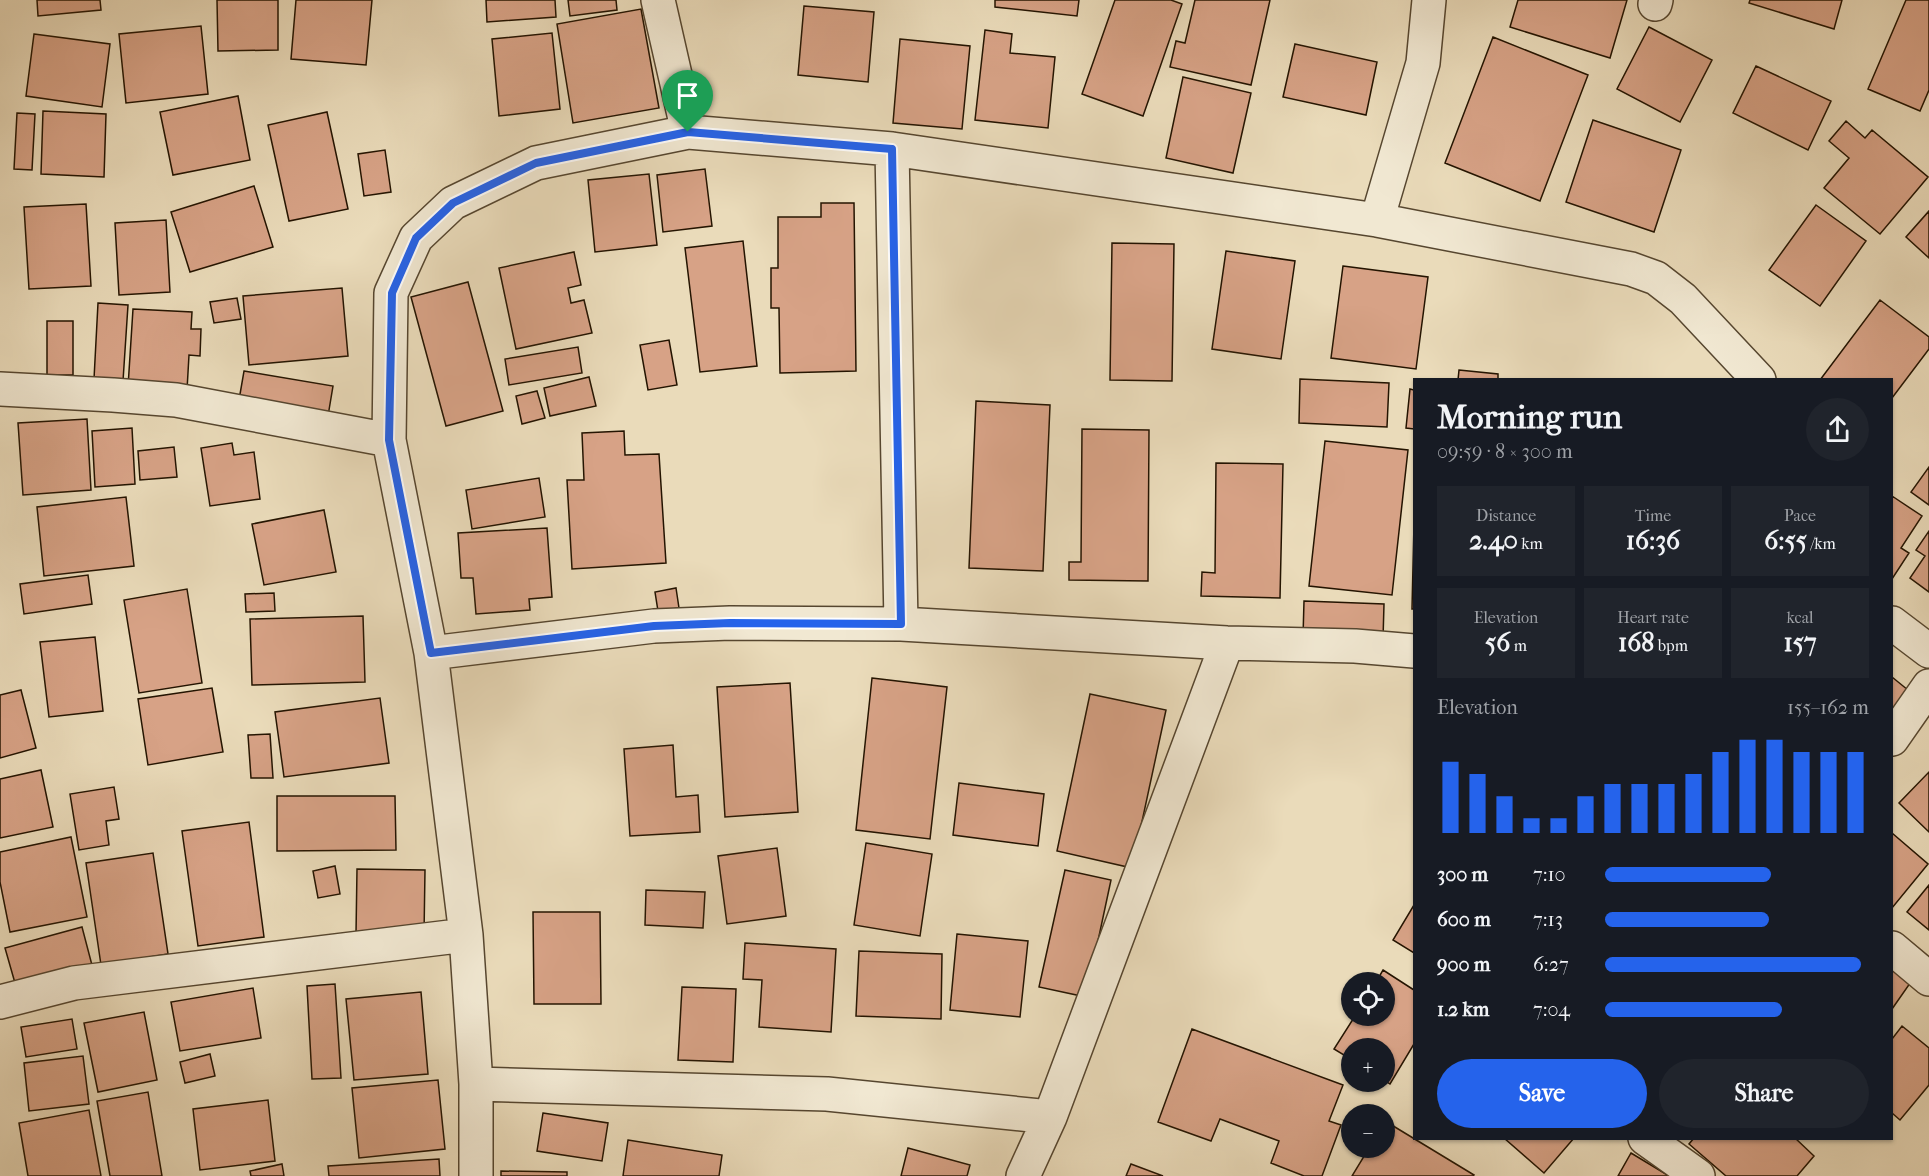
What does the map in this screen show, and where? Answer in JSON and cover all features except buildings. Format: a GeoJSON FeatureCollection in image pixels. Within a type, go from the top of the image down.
{"type":"FeatureCollection","features":[{"type":"Feature","properties":{"kind":"street"},"geometry":{"type":"LineString","coordinates":[[658,0],[688,132]]}},
{"type":"Feature","properties":{"kind":"street"},"geometry":{"type":"LineString","coordinates":[[1377,220],[1423,63],[1429,0]]}},
{"type":"Feature","properties":{"kind":"street"},"geometry":{"type":"LineString","coordinates":[[476,1176],[476,1083],[466,934],[431,653],[389,440],[392,293],[416,238],[453,203],[536,163],[688,132],[892,149],[1377,220],[1631,269],[1656,278],[1683,299],[1757,378]]}},
{"type":"Feature","properties":{"kind":"street"},"geometry":{"type":"LineString","coordinates":[[892,149],[901,624]]}},
{"type":"Feature","properties":{"kind":"street"},"geometry":{"type":"LineString","coordinates":[[0,389],[176,400],[389,440]]}},
{"type":"Feature","properties":{"kind":"street"},"geometry":{"type":"LineString","coordinates":[[431,653],[654,626],[730,623],[901,624],[1227,643],[1355,646],[1413,651]]}},
{"type":"Feature","properties":{"kind":"street"},"geometry":{"type":"LineString","coordinates":[[1893,624],[1929,651]]}},
{"type":"Feature","properties":{"kind":"street"},"geometry":{"type":"LineString","coordinates":[[1023,1176],[1050,1117],[1227,643]]}},
{"type":"Feature","properties":{"kind":"street"},"geometry":{"type":"LineString","coordinates":[[1893,738],[1929,687]]}},
{"type":"Feature","properties":{"kind":"street"},"geometry":{"type":"LineString","coordinates":[[0,1002],[74,983],[466,934]]}},
{"type":"Feature","properties":{"kind":"street"},"geometry":{"type":"LineString","coordinates":[[1893,949],[1929,979]]}},
{"type":"Feature","properties":{"kind":"street"},"geometry":{"type":"LineString","coordinates":[[476,1083],[827,1094],[1050,1117]]}},
{"type":"Feature","properties":{"kind":"street"},"geometry":{"type":"LineString","coordinates":[[1648,1140],[1698,1176]]}},
{"type":"Feature","properties":{"kind":"route"},"geometry":{"type":"LineString","coordinates":[[688,132],[892,149],[901,624],[730,623],[654,626],[431,653],[389,440],[392,293],[416,238],[453,203],[536,163],[688,132]]}}]}
